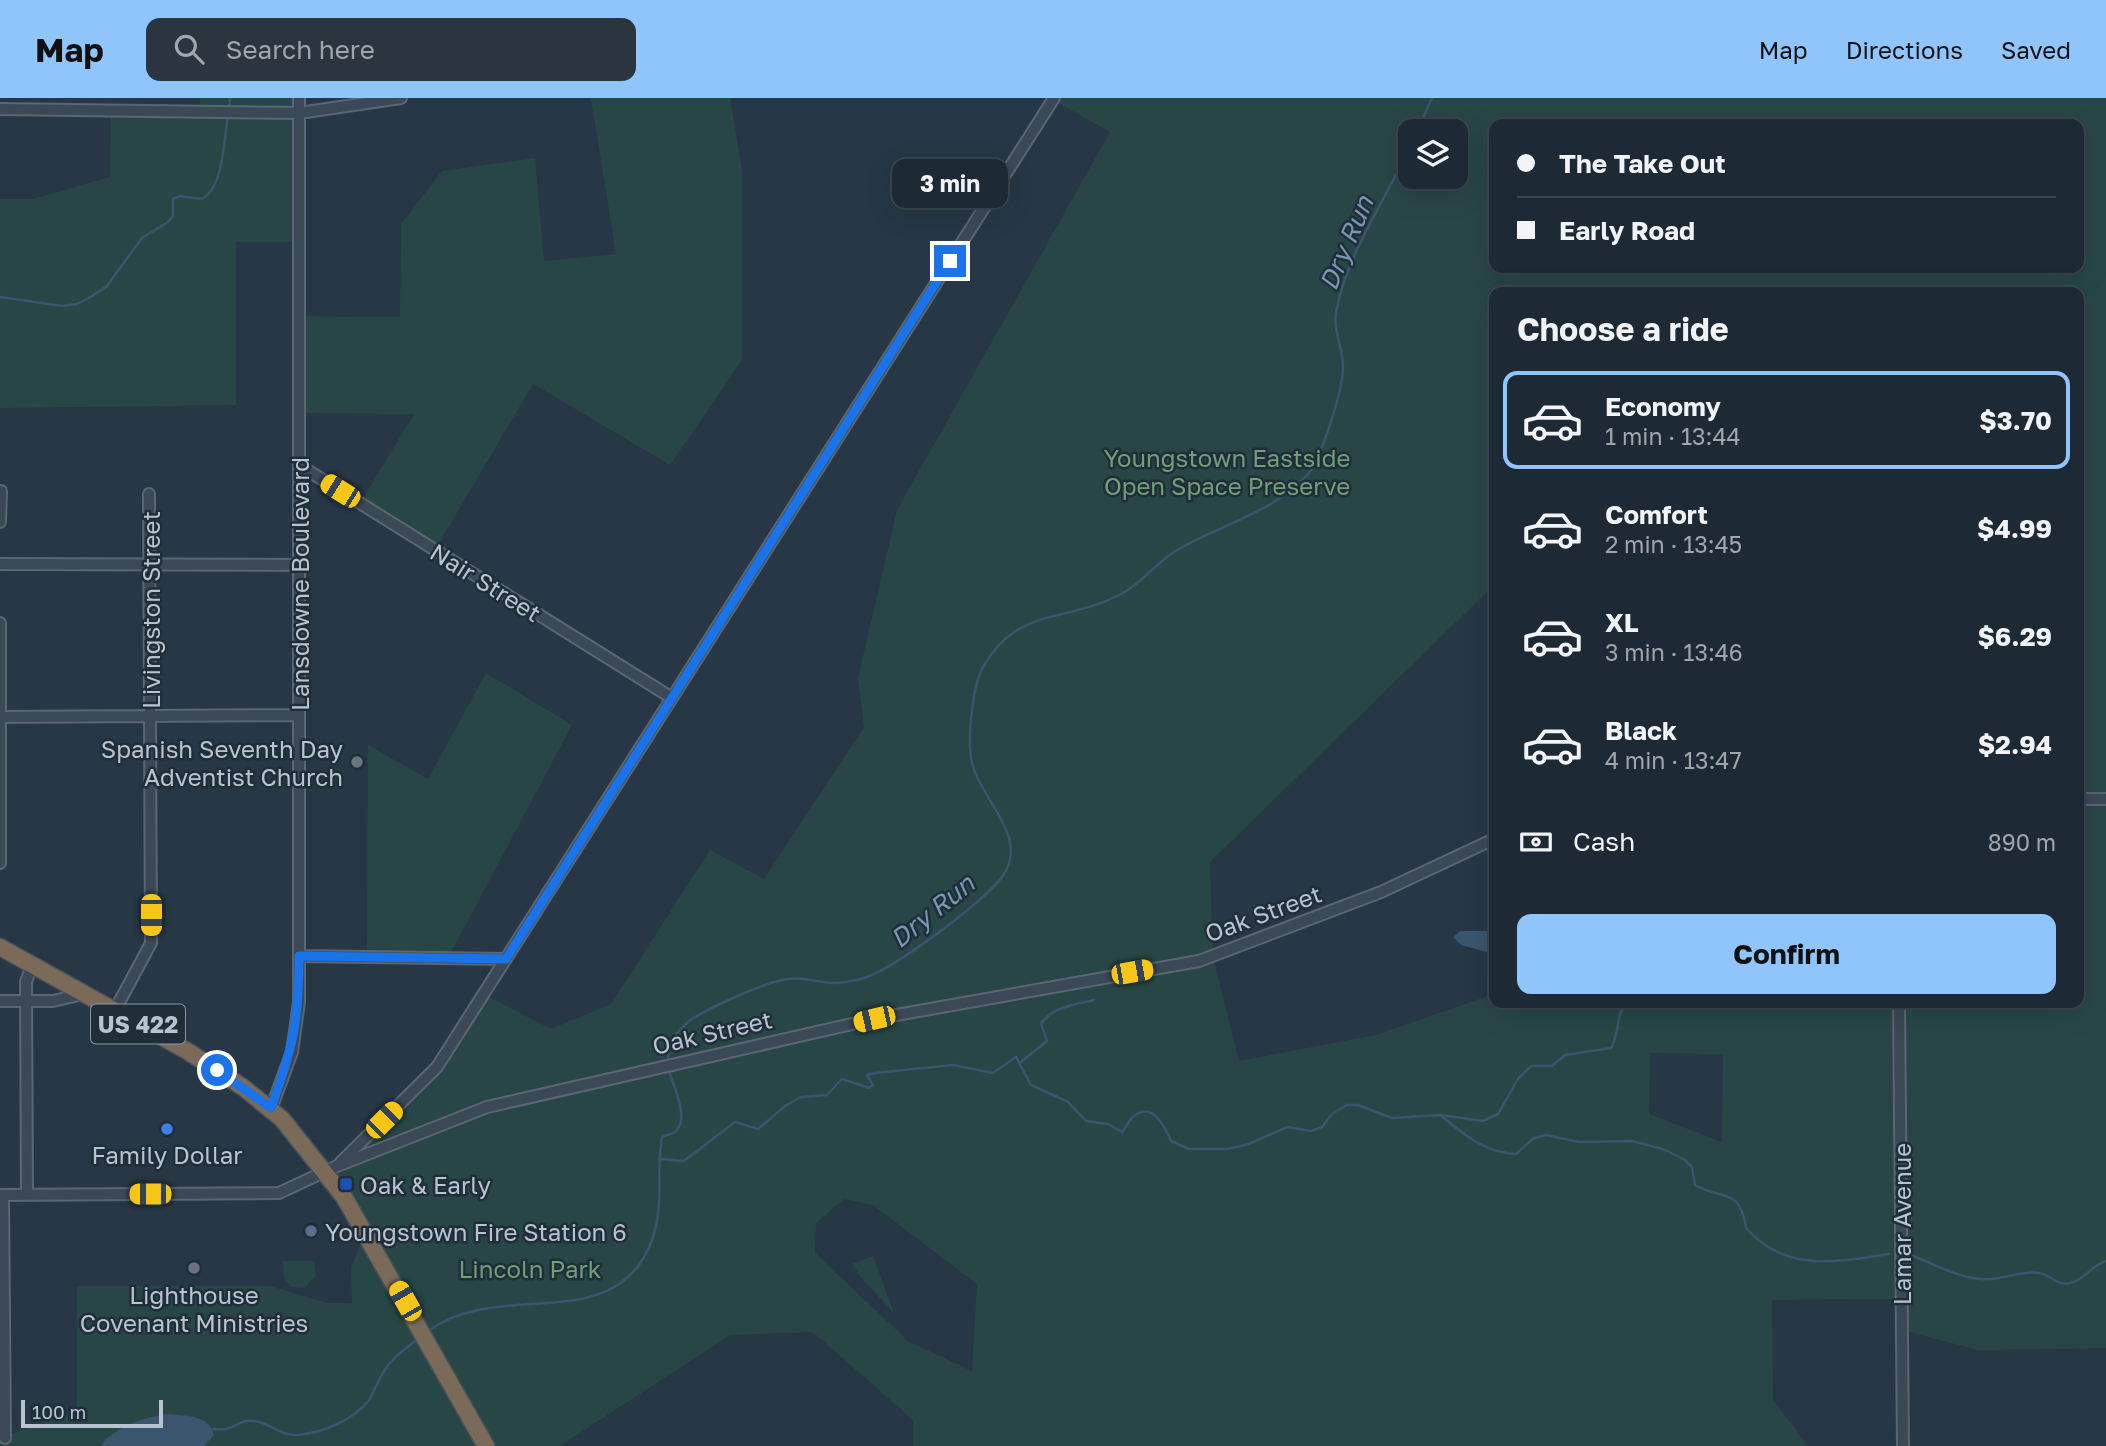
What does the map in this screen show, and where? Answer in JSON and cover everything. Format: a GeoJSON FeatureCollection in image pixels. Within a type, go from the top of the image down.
{"type":"FeatureCollection","features":[{"type":"Feature","properties":{"kind":"highway","name":"US 422"},"geometry":{"type":"LineString","coordinates":[[0,947],[217,1070],[271,1108],[331,1169],[486,1446]]}},
{"type":"Feature","properties":{"kind":"street"},"geometry":{"type":"LineString","coordinates":[[159,98],[159,111]]}},
{"type":"Feature","properties":{"kind":"street","name":"Lansdowne Boulevard"},"geometry":{"type":"LineString","coordinates":[[271,1108],[294,1042],[299,1002],[299,98]]}},
{"type":"Feature","properties":{"kind":"street"},"geometry":{"type":"LineString","coordinates":[[0,109],[18,104],[159,111],[299,113],[401,98]]}},
{"type":"Feature","properties":{"kind":"street"},"geometry":{"type":"LineString","coordinates":[[331,1169],[437,1067],[1054,98]]}},
{"type":"Feature","properties":{"kind":"street","name":"Nair Street"},"geometry":{"type":"LineString","coordinates":[[299,465],[672,698]]}},
{"type":"Feature","properties":{"kind":"street"},"geometry":{"type":"LineString","coordinates":[[0,522],[1,491]]}},
{"type":"Feature","properties":{"kind":"street","name":"Livingston Street"},"geometry":{"type":"LineString","coordinates":[[115,1010],[151,943],[149,494]]}},
{"type":"Feature","properties":{"kind":"street"},"geometry":{"type":"LineString","coordinates":[[0,564],[299,565]]}},
{"type":"Feature","properties":{"kind":"street"},"geometry":{"type":"LineString","coordinates":[[0,623],[0,863]]}},
{"type":"Feature","properties":{"kind":"street"},"geometry":{"type":"LineString","coordinates":[[1,717],[299,715]]}},
{"type":"Feature","properties":{"kind":"street"},"geometry":{"type":"LineString","coordinates":[[2084,799],[2106,799]]}},
{"type":"Feature","properties":{"kind":"street","name":"Oak Street"},"geometry":{"type":"LineString","coordinates":[[2,1195],[272,1194],[448,1121],[551,1092],[874,1019],[1199,961],[1381,892],[1489,841]]}},
{"type":"Feature","properties":{"kind":"street"},"geometry":{"type":"LineString","coordinates":[[299,956],[506,959]]}},
{"type":"Feature","properties":{"kind":"street"},"geometry":{"type":"LineString","coordinates":[[27,1195],[26,982],[32,965]]}},
{"type":"Feature","properties":{"kind":"street"},"geometry":{"type":"LineString","coordinates":[[0,1001],[53,1001],[83,994]]}},
{"type":"Feature","properties":{"kind":"street","name":"Lamar Avenue"},"geometry":{"type":"LineString","coordinates":[[1899,1008],[1903,1446]]}},
{"type":"Feature","properties":{"kind":"street"},"geometry":{"type":"LineString","coordinates":[[2,1195],[5,1438]]}},
{"type":"Feature","properties":{"kind":"green space"},"geometry":{"type":"Polygon","coordinates":[[[200,98],[299,98],[299,242],[236,242],[236,405],[0,408],[0,199],[33,199],[110,177],[111,110],[200,111],[200,98]]]}},
{"type":"Feature","properties":{"kind":"green space"},"geometry":{"type":"Polygon","coordinates":[[[591,98],[730,98],[742,170],[742,360],[670,465],[533,384],[435,550],[360,503],[414,414],[299,413],[299,316],[400,317],[401,224],[442,171],[535,158],[544,261],[616,254],[591,98]]]}},
{"type":"Feature","properties":{"kind":"green space"},"geometry":{"type":"Polygon","coordinates":[[[1054,98],[2106,98],[2106,1348],[1978,1350],[1902,1330],[1902,1299],[1772,1300],[1773,1400],[1808,1446],[913,1446],[913,1420],[813,1332],[730,1335],[560,1446],[0,1446],[0,1438],[77,1411],[77,1286],[270,1286],[327,1303],[352,1303],[351,1267],[366,1233],[326,1173],[425,1081],[483,994],[551,1029],[611,1004],[710,850],[764,879],[864,727],[858,678],[897,510],[1110,132],[1053,100],[1054,98]],[[1650,1053],[1649,1114],[1722,1142],[1723,1054],[1650,1053]],[[844,1199],[816,1223],[815,1253],[908,1341],[972,1371],[977,1284],[873,1205],[844,1199]]]}},
{"type":"Feature","properties":{"kind":"green space"},"geometry":{"type":"Polygon","coordinates":[[[486,673],[572,725],[448,958],[367,957],[368,745],[428,779],[486,673]]]}},
{"type":"Feature","properties":{"kind":"green space"},"geometry":{"type":"Polygon","coordinates":[[[873,1256],[894,1313],[852,1264],[873,1256]]]}},
{"type":"Feature","properties":{"kind":"green space"},"geometry":{"type":"Polygon","coordinates":[[[283,1261],[314,1261],[316,1275],[304,1288],[291,1287],[284,1278],[283,1261]]]}},
{"type":"Feature","properties":{"kind":"water"},"geometry":{"type":"Polygon","coordinates":[[[1460,931],[1489,931],[1489,953],[1461,945],[1453,937],[1460,931]]]}},
{"type":"Feature","properties":{"kind":"water"},"geometry":{"type":"Polygon","coordinates":[[[167,1414],[202,1420],[212,1428],[214,1435],[204,1446],[101,1446],[121,1428],[167,1414]]]}},
{"type":"Feature","properties":{"kind":"waterway"},"geometry":{"type":"LineString","coordinates":[[229,109],[230,98]]}},
{"type":"Feature","properties":{"kind":"waterway","name":"Dry Run"},"geometry":{"type":"LineString","coordinates":[[1422,119],[1432,98]]}},
{"type":"Feature","properties":{"kind":"waterway"},"geometry":{"type":"LineString","coordinates":[[0,297],[62,306],[77,304],[106,287],[142,238],[173,216],[173,199],[179,196],[202,199],[209,193],[215,184],[222,161],[228,115]]}},
{"type":"Feature","properties":{"kind":"waterway","name":"Dry Run"},"geometry":{"type":"LineString","coordinates":[[668,1061],[669,1042],[688,1022],[708,1010],[777,981],[800,978],[837,983],[874,974],[935,935],[976,903],[1002,877],[1009,863],[1011,849],[1008,835],[979,780],[971,757],[973,702],[983,667],[997,647],[1012,634],[1044,618],[1081,609],[1121,594],[1174,552],[1262,509],[1294,488],[1308,474],[1325,439],[1342,376],[1343,360],[1335,319],[1341,291],[1357,248],[1398,170]]}},
{"type":"Feature","properties":{"kind":"waterway"},"geometry":{"type":"LineString","coordinates":[[1021,1062],[1047,1041],[1041,1024],[1045,1018],[1065,1007],[1094,1000]]}},
{"type":"Feature","properties":{"kind":"waterway"},"geometry":{"type":"LineString","coordinates":[[659,1159],[684,1161],[735,1122],[758,1129],[785,1106],[801,1097],[827,1095],[842,1079],[869,1088],[873,1085],[867,1075],[875,1073],[953,1065],[993,1073],[1016,1057],[1031,1085],[1068,1102],[1086,1121],[1108,1124],[1122,1132],[1133,1117],[1140,1113],[1152,1113],[1171,1141],[1189,1149],[1227,1149],[1249,1144],[1287,1127],[1311,1131],[1322,1127],[1332,1114],[1347,1105],[1358,1105],[1392,1118],[1440,1115],[1483,1121],[1498,1114],[1518,1079],[1531,1066],[1552,1066],[1565,1055],[1611,1048],[1623,1008]]}},
{"type":"Feature","properties":{"kind":"waterway","name":"Dry Run"},"geometry":{"type":"LineString","coordinates":[[427,1332],[456,1316],[488,1308],[585,1298],[613,1288],[636,1269],[653,1237],[656,1225],[662,1137],[675,1132],[680,1124],[680,1108],[668,1068]]}},
{"type":"Feature","properties":{"kind":"waterway"},"geometry":{"type":"LineString","coordinates":[[1440,1115],[1475,1141],[1505,1153],[1516,1154],[1534,1138],[1546,1135],[1579,1142],[1632,1141],[1663,1149],[1685,1160],[1692,1167],[1695,1185],[1734,1200],[1743,1215],[1746,1228],[1761,1242],[1778,1252],[1813,1261],[1850,1260],[1889,1254]]}},
{"type":"Feature","properties":{"kind":"waterway"},"geometry":{"type":"LineString","coordinates":[[1908,1254],[1969,1277],[1991,1279],[2034,1272],[2065,1284],[2080,1279],[2106,1261]]}},
{"type":"Feature","properties":{"kind":"waterway","name":"Dry Run"},"geometry":{"type":"LineString","coordinates":[[213,1429],[227,1429],[243,1422],[254,1421],[284,1433],[298,1435],[317,1432],[337,1424],[363,1407],[390,1363],[419,1338]]}},
{"type":"Feature","properties":{"kind":"place","name":"Spanish Seventh Day Adventist Church"},"geometry":{"type":"Point","coordinates":[357,762]}},
{"type":"Feature","properties":{"kind":"place","name":"Family Dollar"},"geometry":{"type":"Point","coordinates":[167,1129]}},
{"type":"Feature","properties":{"kind":"place","name":"Oak & Early"},"geometry":{"type":"Point","coordinates":[346,1184]}},
{"type":"Feature","properties":{"kind":"place","name":"Youngstown Fire Station 6"},"geometry":{"type":"Point","coordinates":[311,1231]}},
{"type":"Feature","properties":{"kind":"place","name":"Lighthouse Covenant Ministries"},"geometry":{"type":"Point","coordinates":[194,1268]}},
{"type":"Feature","properties":{"kind":"route"},"geometry":{"type":"LineString","coordinates":[[217,1070],[271,1108],[292,1052],[298,1022],[299,956],[506,959],[950,261]]}},
{"type":"Feature","properties":{"kind":"park label","name":"Youngstown Eastside Open Space Preserve"},"geometry":{"type":"Point","coordinates":[1227,471]}},
{"type":"Feature","properties":{"kind":"park label","name":"Lincoln Park"},"geometry":{"type":"Point","coordinates":[530,1268]}}]}
